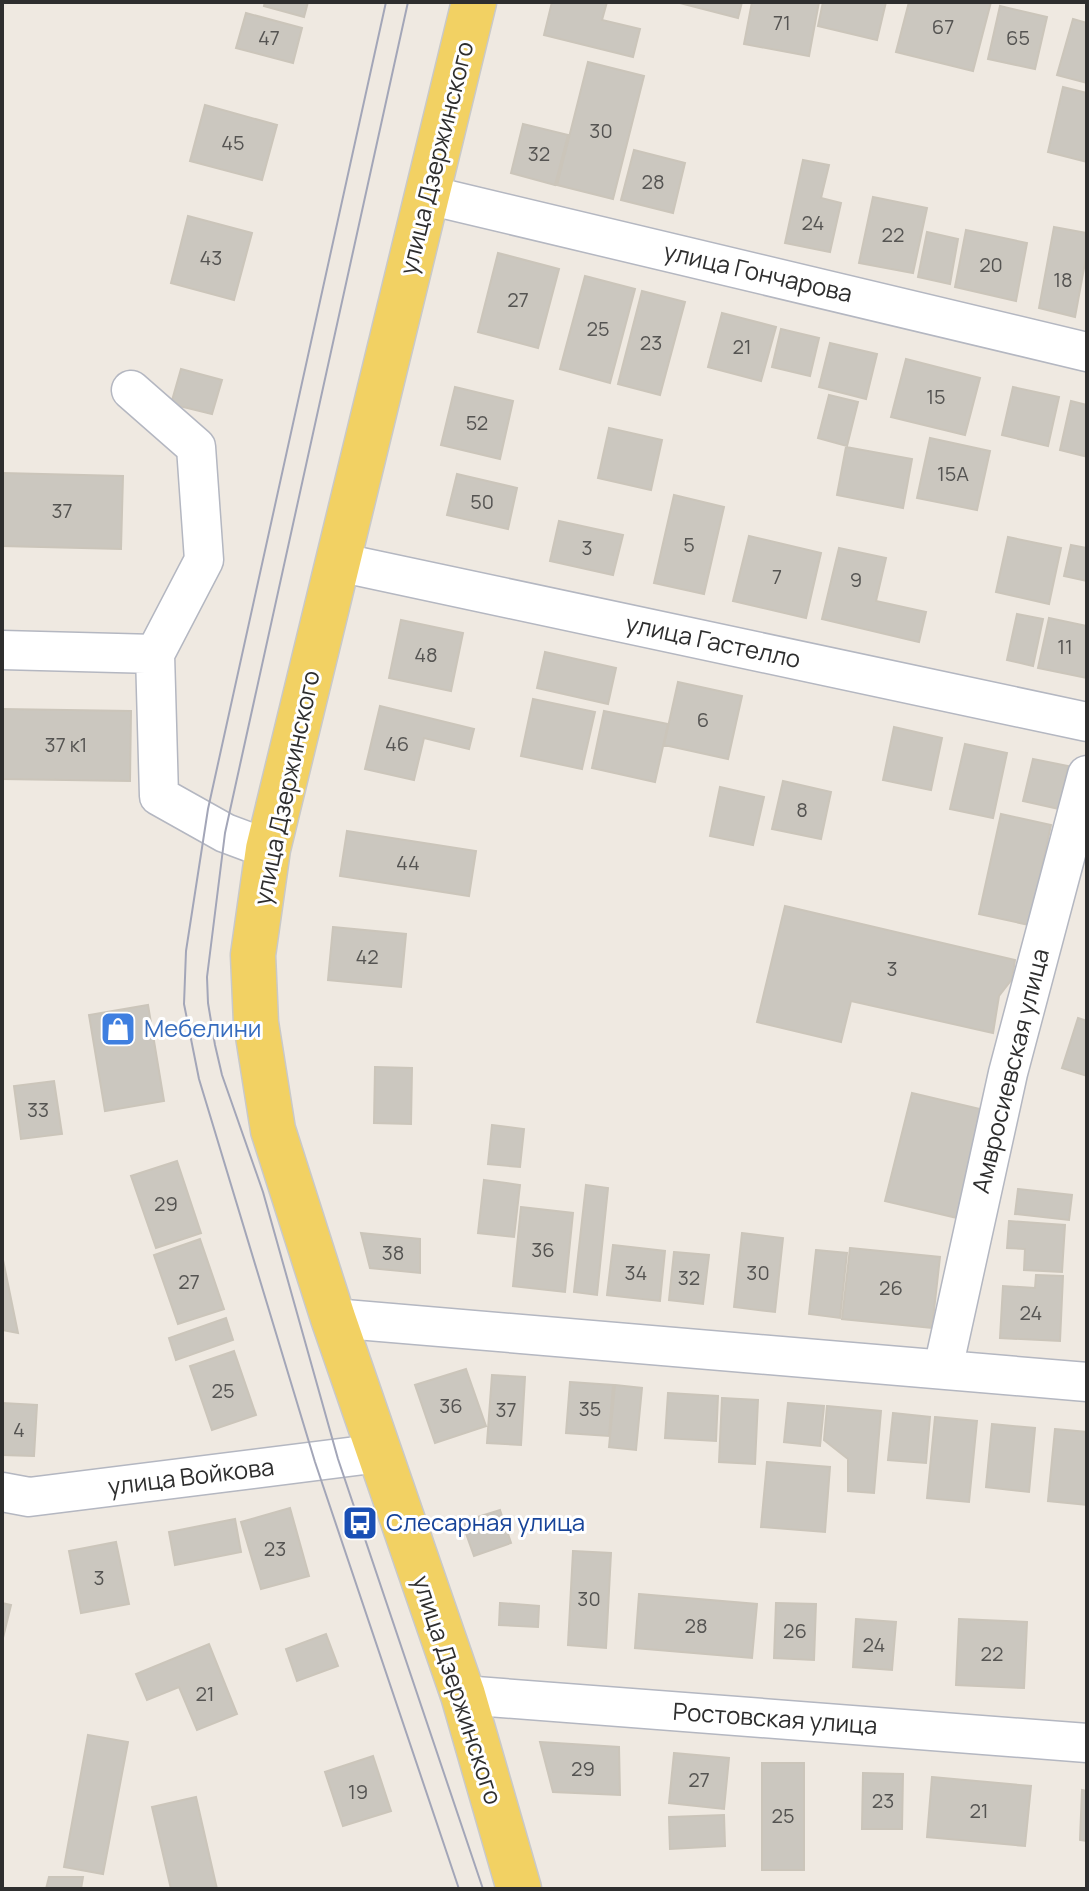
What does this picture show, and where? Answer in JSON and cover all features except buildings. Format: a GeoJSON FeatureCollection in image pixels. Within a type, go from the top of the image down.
{"type":"FeatureCollection","features":[{"type":"Feature","properties":{"kind":"main road","name":"улица Дзержинского"},"geometry":{"type":"LineString","coordinates":[[474,2],[268,849],[253,955],[256,1023],[273,1130],[333,1318],[463,1695],[519,1889]]}},
{"type":"Feature","properties":{"kind":"street","name":"улица Гончарова"},"geometry":{"type":"LineString","coordinates":[[428,195],[1087,352]]}},
{"type":"Feature","properties":{"kind":"street"},"geometry":{"type":"LineString","coordinates":[[131,390],[196,447],[204,560],[155,654],[159,796],[225,833],[268,849]]}},
{"type":"Feature","properties":{"kind":"street","name":"улица Гастелло"},"geometry":{"type":"LineString","coordinates":[[338,562],[1087,722]]}},
{"type":"Feature","properties":{"kind":"street"},"geometry":{"type":"LineString","coordinates":[[2,650],[155,654]]}},
{"type":"Feature","properties":{"kind":"street","name":"Амвросиевская улица"},"geometry":{"type":"LineString","coordinates":[[943,1369],[1008,1073],[1087,775]]}},
{"type":"Feature","properties":{"kind":"street"},"geometry":{"type":"LineString","coordinates":[[333,1318],[1087,1382]]}},
{"type":"Feature","properties":{"kind":"street","name":"улица Войкова"},"geometry":{"type":"LineString","coordinates":[[2,1492],[29,1497],[380,1453]]}},
{"type":"Feature","properties":{"kind":"street","name":"Ростовская улица"},"geometry":{"type":"LineString","coordinates":[[463,1695],[1087,1743]]}},
{"type":"Feature","properties":{"kind":"tram line"},"geometry":{"type":"LineString","coordinates":[[386,2],[208,809],[186,951],[184,1004],[199,1079],[315,1462],[459,1889]]}},
{"type":"Feature","properties":{"kind":"tram line"},"geometry":{"type":"LineString","coordinates":[[408,2],[225,833],[207,977],[208,1003],[222,1075],[263,1192],[338,1459],[483,1889]]}},
{"type":"Feature","properties":{"kind":"place","name":"Мебелини"},"geometry":{"type":"Point","coordinates":[118,1029]}},
{"type":"Feature","properties":{"kind":"place","name":"Слесарная улица"},"geometry":{"type":"Point","coordinates":[360,1523]}}]}
